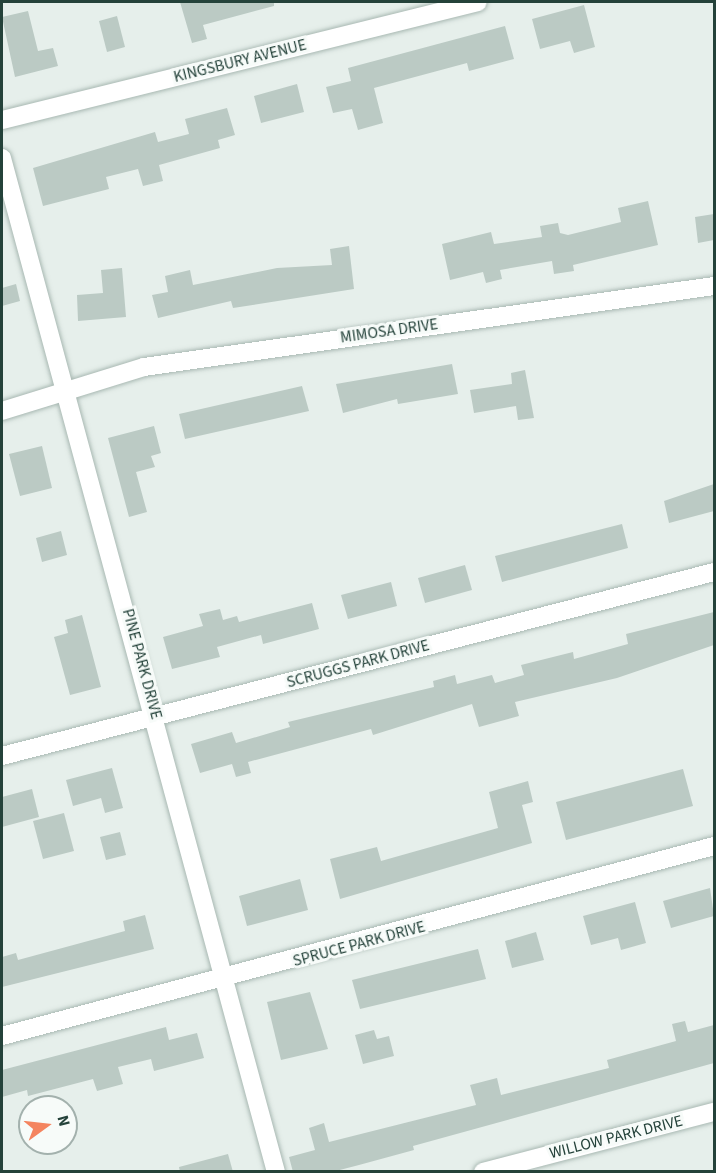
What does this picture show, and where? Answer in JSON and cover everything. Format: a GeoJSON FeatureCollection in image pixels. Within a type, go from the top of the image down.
{"type":"FeatureCollection","features":[{"type":"Feature","properties":{"kind":"street","name":"KINGSBURY AVENUE"},"geometry":{"type":"LineString","coordinates":[[2,120],[478,2]]}},
{"type":"Feature","properties":{"kind":"street","name":"PINE PARK DRIVE"},"geometry":{"type":"LineString","coordinates":[[2,158],[156,717],[276,1172]]}},
{"type":"Feature","properties":{"kind":"street","name":"MIMOSA DRIVE"},"geometry":{"type":"LineString","coordinates":[[2,411],[144,367],[213,355],[714,286]]}},
{"type":"Feature","properties":{"kind":"street","name":"SCRUGGS PARK DRIVE"},"geometry":{"type":"LineString","coordinates":[[2,756],[714,572]]}},
{"type":"Feature","properties":{"kind":"street","name":"SPRUCE PARK DRIVE"},"geometry":{"type":"LineString","coordinates":[[2,1036],[225,980],[714,846]]}},
{"type":"Feature","properties":{"kind":"street","name":"WILLOW PARK DRIVE"},"geometry":{"type":"LineString","coordinates":[[483,1172],[714,1112]]}},
{"type":"Feature","properties":{"kind":"building"},"geometry":{"type":"Polygon","coordinates":[[[180,2],[274,2],[274,6],[203,25],[207,39],[192,43],[180,2]]]}},
{"type":"Feature","properties":{"kind":"building"},"geometry":{"type":"Polygon","coordinates":[[[584,5],[595,47],[574,53],[570,41],[540,49],[532,19],[584,5]]]}},
{"type":"Feature","properties":{"kind":"building"},"geometry":{"type":"Polygon","coordinates":[[[28,11],[38,51],[53,48],[58,66],[15,77],[2,17],[28,11]]]}},
{"type":"Feature","properties":{"kind":"building"},"geometry":{"type":"Polygon","coordinates":[[[117,16],[125,47],[107,52],[99,21],[117,16]]]}},
{"type":"Feature","properties":{"kind":"building"},"geometry":{"type":"Polygon","coordinates":[[[505,26],[514,59],[469,71],[467,63],[374,88],[383,123],[358,130],[352,109],[333,113],[326,87],[351,81],[348,68],[505,26]]]}},
{"type":"Feature","properties":{"kind":"building"},"geometry":{"type":"Polygon","coordinates":[[[297,84],[304,112],[261,123],[254,96],[297,84]]]}},
{"type":"Feature","properties":{"kind":"building"},"geometry":{"type":"Polygon","coordinates":[[[227,108],[235,135],[218,140],[220,148],[159,165],[163,181],[143,186],[138,169],[106,177],[109,189],[43,206],[33,168],[155,132],[158,142],[189,134],[185,119],[227,108]]]}},
{"type":"Feature","properties":{"kind":"building"},"geometry":{"type":"Polygon","coordinates":[[[648,201],[658,245],[573,265],[574,271],[554,274],[552,261],[500,270],[502,279],[486,283],[483,272],[450,280],[442,244],[491,232],[494,244],[542,237],[540,226],[558,223],[560,233],[568,235],[621,222],[618,208],[648,201]]]}},
{"type":"Feature","properties":{"kind":"building"},"geometry":{"type":"Polygon","coordinates":[[[714,214],[714,240],[698,243],[695,217],[714,214]]]}},
{"type":"Feature","properties":{"kind":"building"},"geometry":{"type":"Polygon","coordinates":[[[349,246],[354,289],[233,308],[231,301],[158,318],[152,295],[168,292],[165,276],[190,270],[193,285],[277,268],[332,265],[330,249],[349,246]]]}},
{"type":"Feature","properties":{"kind":"building"},"geometry":{"type":"Polygon","coordinates":[[[122,268],[126,317],[78,321],[77,295],[103,293],[101,270],[122,268]]]}},
{"type":"Feature","properties":{"kind":"building"},"geometry":{"type":"Polygon","coordinates":[[[16,284],[20,301],[2,306],[2,288],[16,284]]]}},
{"type":"Feature","properties":{"kind":"building"},"geometry":{"type":"Polygon","coordinates":[[[452,364],[458,394],[398,404],[397,399],[343,413],[336,384],[452,364]]]}},
{"type":"Feature","properties":{"kind":"building"},"geometry":{"type":"Polygon","coordinates":[[[525,370],[534,418],[518,420],[516,406],[474,413],[470,390],[512,384],[511,373],[525,370]]]}},
{"type":"Feature","properties":{"kind":"building"},"geometry":{"type":"Polygon","coordinates":[[[302,386],[309,411],[185,439],[179,414],[302,386]]]}},
{"type":"Feature","properties":{"kind":"building"},"geometry":{"type":"Polygon","coordinates":[[[154,426],[161,453],[151,456],[155,467],[136,472],[147,512],[129,517],[108,438],[154,426]]]}},
{"type":"Feature","properties":{"kind":"building"},"geometry":{"type":"Polygon","coordinates":[[[42,446],[52,488],[20,496],[9,454],[42,446]]]}},
{"type":"Feature","properties":{"kind":"building"},"geometry":{"type":"Polygon","coordinates":[[[714,484],[714,511],[669,523],[664,501],[714,484]]]}},
{"type":"Feature","properties":{"kind":"building"},"geometry":{"type":"Polygon","coordinates":[[[622,524],[628,548],[502,582],[495,556],[622,524]]]}},
{"type":"Feature","properties":{"kind":"building"},"geometry":{"type":"Polygon","coordinates":[[[61,531],[67,555],[42,562],[36,538],[61,531]]]}},
{"type":"Feature","properties":{"kind":"building"},"geometry":{"type":"Polygon","coordinates":[[[465,565],[472,590],[425,603],[418,578],[465,565]]]}},
{"type":"Feature","properties":{"kind":"building"},"geometry":{"type":"Polygon","coordinates":[[[391,582],[397,606],[348,619],[341,595],[391,582]]]}},
{"type":"Feature","properties":{"kind":"building"},"geometry":{"type":"Polygon","coordinates":[[[312,603],[319,629],[263,644],[261,635],[217,647],[220,657],[172,669],[163,637],[203,626],[199,614],[220,609],[223,620],[237,616],[239,622],[312,603]]]}},
{"type":"Feature","properties":{"kind":"building"},"geometry":{"type":"Polygon","coordinates":[[[714,612],[714,645],[617,678],[515,702],[519,716],[479,727],[472,704],[373,735],[371,729],[248,762],[251,773],[236,777],[232,764],[200,773],[191,744],[232,732],[236,743],[290,727],[288,722],[434,687],[433,681],[455,675],[457,684],[492,675],[495,683],[524,675],[521,665],[573,652],[574,659],[628,644],[626,634],[714,612]]]}},
{"type":"Feature","properties":{"kind":"building"},"geometry":{"type":"Polygon","coordinates":[[[82,615],[101,687],[70,695],[54,637],[68,633],[65,620],[82,615]]]}},
{"type":"Feature","properties":{"kind":"building"},"geometry":{"type":"Polygon","coordinates":[[[112,768],[123,808],[105,813],[101,798],[73,806],[66,780],[112,768]]]}},
{"type":"Feature","properties":{"kind":"building"},"geometry":{"type":"Polygon","coordinates":[[[683,769],[693,806],[566,840],[556,802],[683,769]]]}},
{"type":"Feature","properties":{"kind":"building"},"geometry":{"type":"Polygon","coordinates":[[[528,781],[533,802],[522,805],[532,843],[340,899],[330,859],[377,847],[381,861],[498,828],[489,792],[528,781]]]}},
{"type":"Feature","properties":{"kind":"building"},"geometry":{"type":"Polygon","coordinates":[[[32,789],[39,817],[2,827],[2,797],[32,789]]]}},
{"type":"Feature","properties":{"kind":"building"},"geometry":{"type":"Polygon","coordinates":[[[64,813],[74,851],[43,859],[33,821],[64,813]]]}},
{"type":"Feature","properties":{"kind":"building"},"geometry":{"type":"Polygon","coordinates":[[[120,832],[126,855],[106,860],[100,837],[120,832]]]}},
{"type":"Feature","properties":{"kind":"building"},"geometry":{"type":"Polygon","coordinates":[[[300,879],[308,910],[247,926],[239,896],[300,879]]]}},
{"type":"Feature","properties":{"kind":"building"},"geometry":{"type":"Polygon","coordinates":[[[710,888],[714,916],[671,928],[663,901],[710,888]]]}},
{"type":"Feature","properties":{"kind":"building"},"geometry":{"type":"Polygon","coordinates":[[[635,902],[646,943],[621,950],[618,938],[591,945],[583,916],[635,902]]]}},
{"type":"Feature","properties":{"kind":"building"},"geometry":{"type":"Polygon","coordinates":[[[145,915],[154,949],[2,987],[2,957],[16,953],[18,960],[125,931],[123,921],[145,915]]]}},
{"type":"Feature","properties":{"kind":"building"},"geometry":{"type":"Polygon","coordinates":[[[536,932],[544,960],[512,968],[505,941],[536,932]]]}},
{"type":"Feature","properties":{"kind":"building"},"geometry":{"type":"Polygon","coordinates":[[[478,949],[486,979],[360,1009],[352,980],[478,949]]]}},
{"type":"Feature","properties":{"kind":"building"},"geometry":{"type":"Polygon","coordinates":[[[310,992],[328,1049],[281,1060],[267,1002],[310,992]]]}},
{"type":"Feature","properties":{"kind":"building"},"geometry":{"type":"Polygon","coordinates":[[[685,1021],[688,1032],[714,1025],[714,1063],[413,1146],[414,1150],[332,1172],[293,1172],[289,1157],[315,1150],[309,1128],[324,1123],[329,1142],[476,1105],[470,1085],[497,1078],[501,1095],[609,1068],[607,1060],[676,1041],[672,1024],[685,1021]]]}},
{"type":"Feature","properties":{"kind":"building"},"geometry":{"type":"Polygon","coordinates":[[[166,1027],[169,1040],[197,1033],[204,1058],[154,1071],[151,1059],[118,1067],[123,1084],[97,1091],[93,1079],[32,1095],[28,1095],[27,1090],[2,1097],[2,1070],[166,1027]]]}},
{"type":"Feature","properties":{"kind":"building"},"geometry":{"type":"Polygon","coordinates":[[[374,1030],[377,1039],[389,1036],[394,1056],[363,1064],[355,1035],[374,1030]]]}},
{"type":"Feature","properties":{"kind":"building"},"geometry":{"type":"Polygon","coordinates":[[[228,1154],[233,1172],[180,1172],[179,1167],[228,1154]]]}}]}
